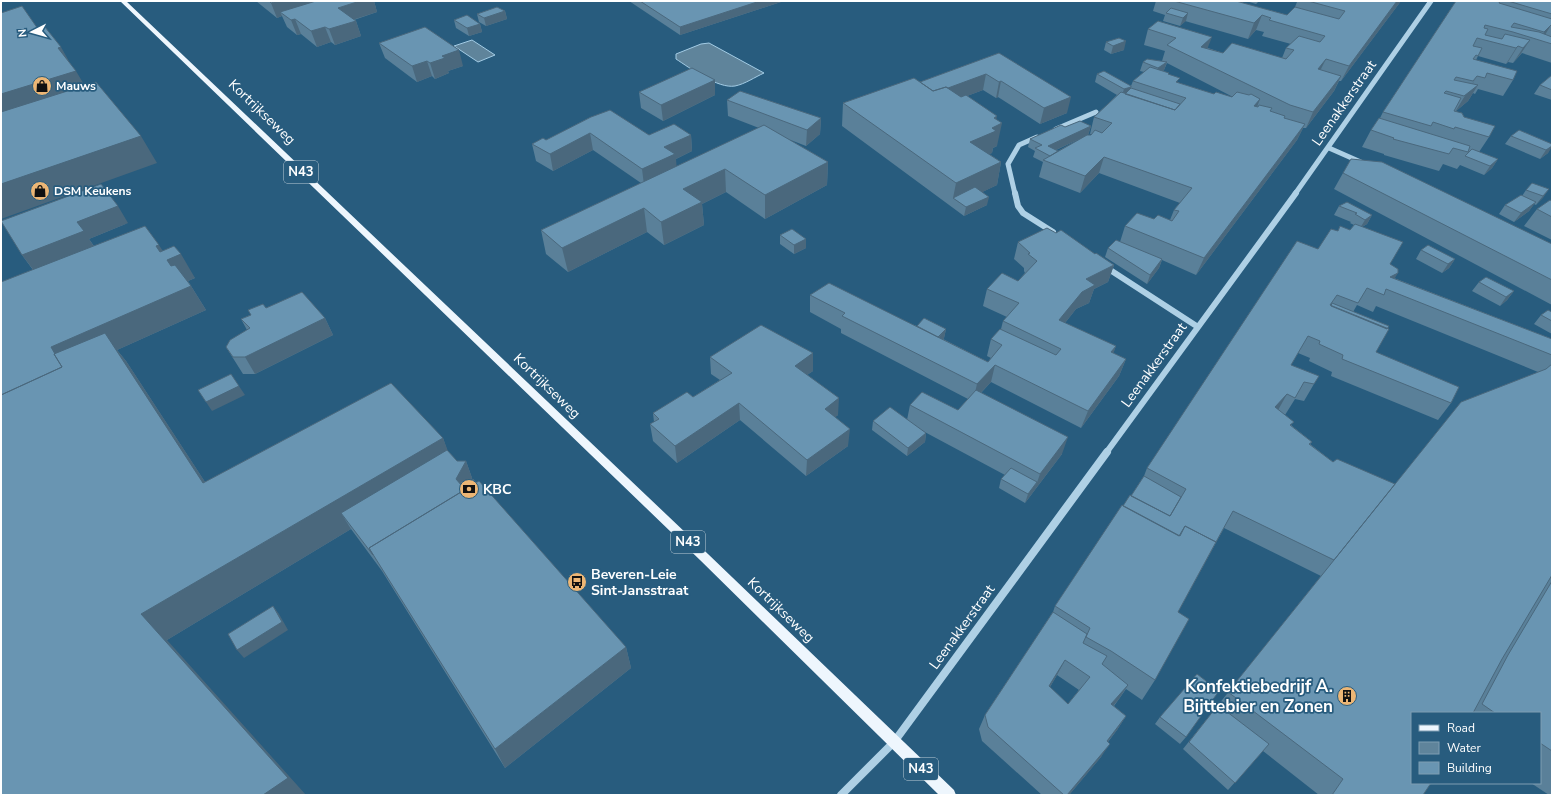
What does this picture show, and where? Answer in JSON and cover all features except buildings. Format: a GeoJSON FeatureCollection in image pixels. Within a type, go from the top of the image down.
{"type":"FeatureCollection","features":[{"type":"Feature","properties":{"kind":"main road","name":"Kortrijkseweg"},"geometry":{"type":"LineString","coordinates":[[123,1],[704,557],[948,795]]}},
{"type":"Feature","properties":{"kind":"street","name":"Leenakkerstraat"},"geometry":{"type":"LineString","coordinates":[[841,795],[894,742],[1329,148],[1431,1]]}},
{"type":"Feature","properties":{"kind":"street"},"geometry":{"type":"LineString","coordinates":[[1047,133],[1096,112]]}},
{"type":"Feature","properties":{"kind":"street"},"geometry":{"type":"LineString","coordinates":[[1040,136],[1019,145],[1008,164],[1018,206],[1023,213],[1056,234]]}},
{"type":"Feature","properties":{"kind":"street"},"geometry":{"type":"LineString","coordinates":[[1329,148],[1371,167]]}},
{"type":"Feature","properties":{"kind":"street"},"geometry":{"type":"LineString","coordinates":[[1101,264],[1198,327]]}},
{"type":"Feature","properties":{"kind":"water"},"geometry":{"type":"Polygon","coordinates":[[[472,40],[495,55],[478,62],[454,46],[472,40]]]}},
{"type":"Feature","properties":{"kind":"water"},"geometry":{"type":"Polygon","coordinates":[[[709,43],[764,73],[742,84],[728,86],[704,77],[676,59],[676,54],[701,44],[709,43]]]}},
{"type":"Feature","properties":{"kind":"place","name":"Mauws"},"geometry":{"type":"Point","coordinates":[42,86]}},
{"type":"Feature","properties":{"kind":"place","name":"DSM Keukens"},"geometry":{"type":"Point","coordinates":[40,191]}},
{"type":"Feature","properties":{"kind":"place","name":"KBC"},"geometry":{"type":"Point","coordinates":[469,489]}},
{"type":"Feature","properties":{"kind":"place","name":"Beveren-Leie Sint-Jansstraat"},"geometry":{"type":"Point","coordinates":[577,582]}},
{"type":"Feature","properties":{"kind":"place","name":"Konfektiebedrijf A. Bijttebier en Zonen"},"geometry":{"type":"Point","coordinates":[1347,696]}}]}
